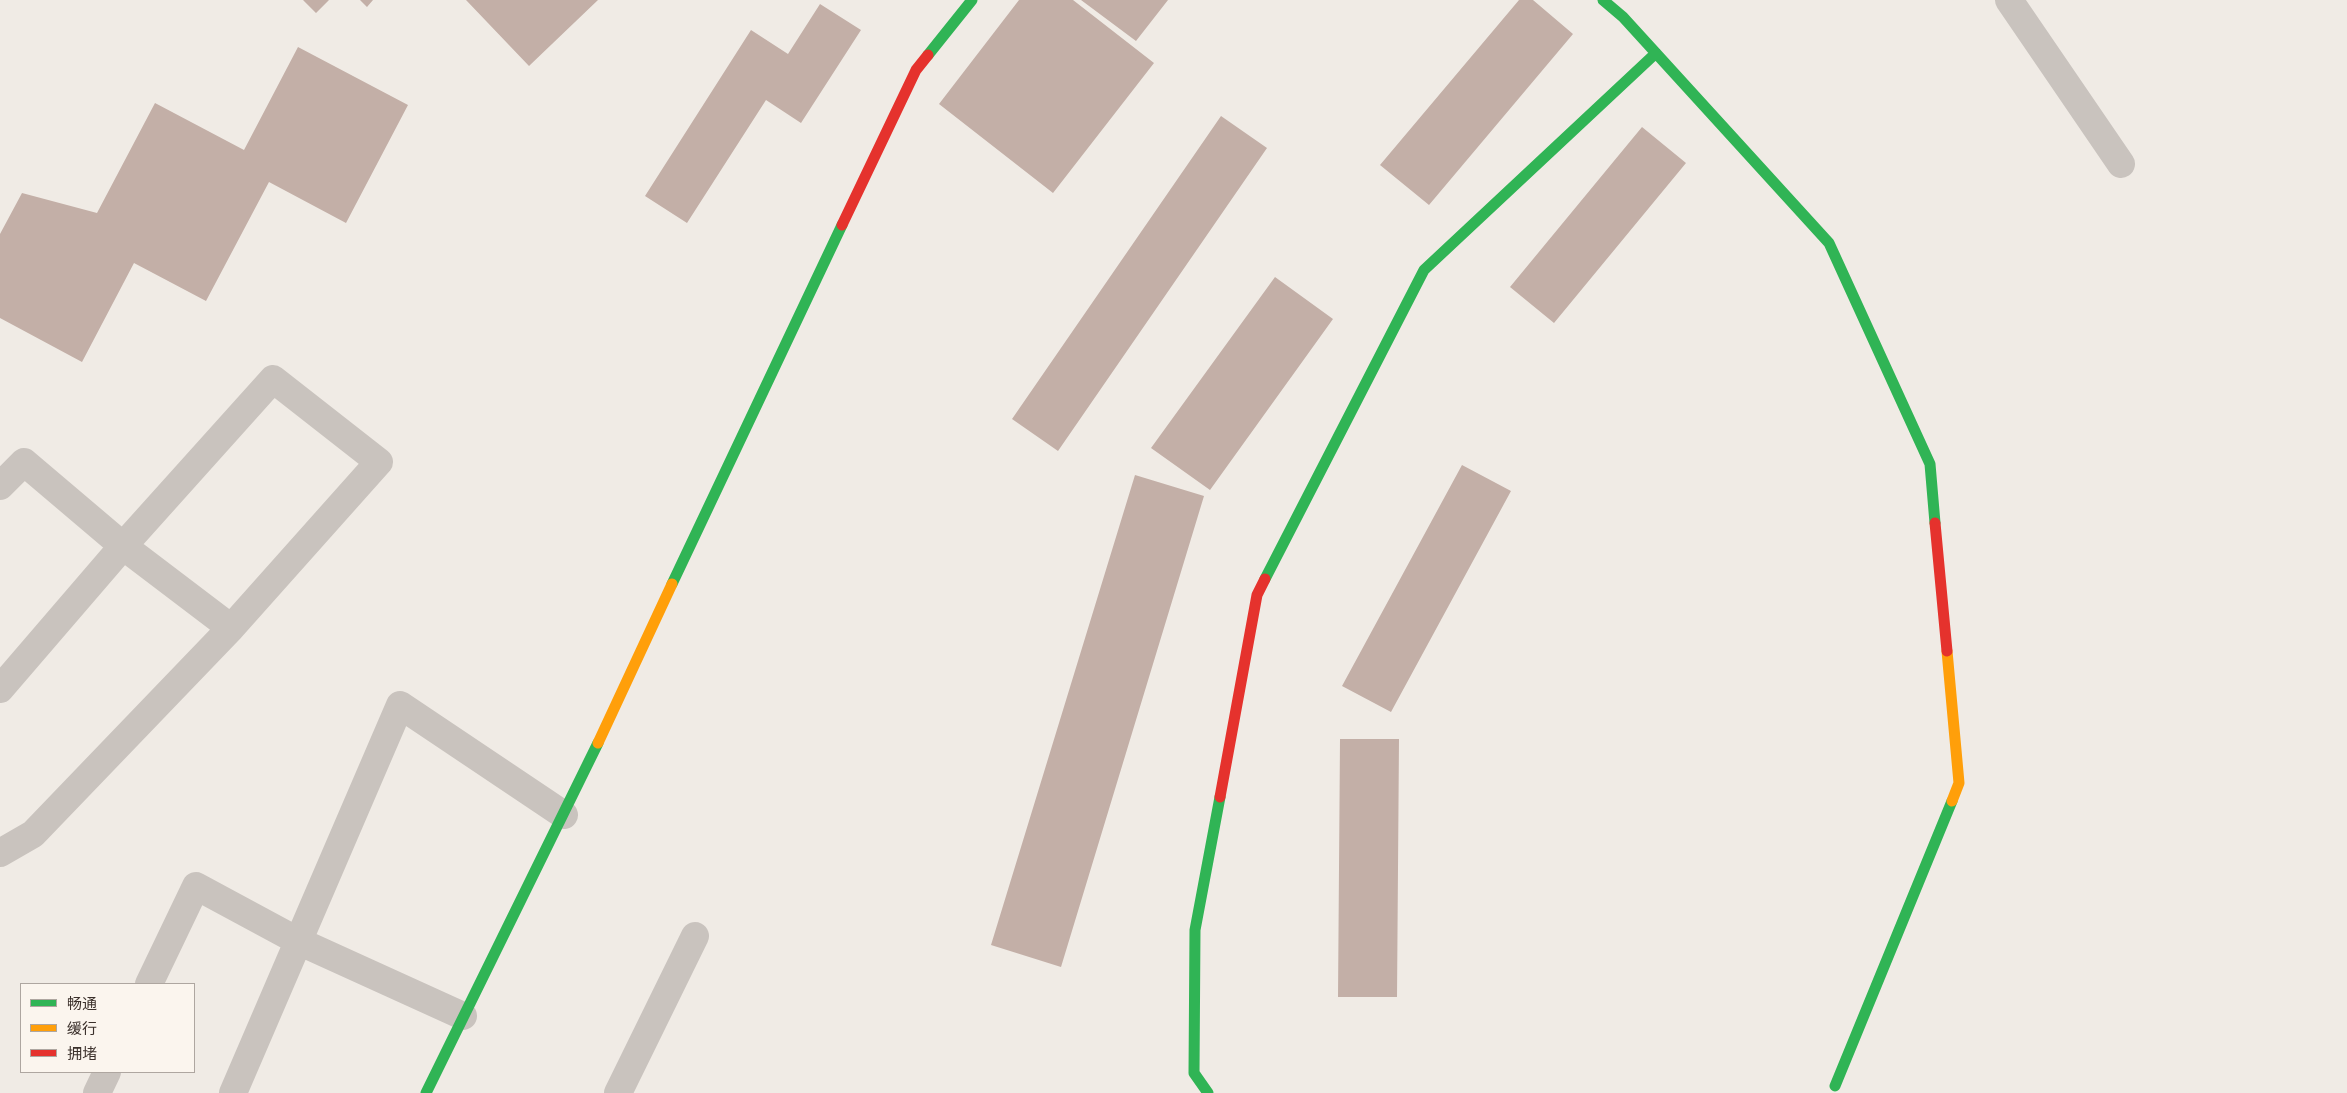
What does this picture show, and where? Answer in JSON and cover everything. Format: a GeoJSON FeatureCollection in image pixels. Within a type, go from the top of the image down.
{"type":"FeatureCollection","features":[{"type":"Feature","properties":{"kind":"street"},"geometry":{"type":"LineString","coordinates":[[426,1093],[564,815],[717,486],[916,70],[972,0]]}},
{"type":"Feature","properties":{"kind":"street"},"geometry":{"type":"LineString","coordinates":[[1603,0],[1656,54],[1830,243],[1930,464],[1959,783],[1835,1086]]}},
{"type":"Feature","properties":{"kind":"street"},"geometry":{"type":"LineString","coordinates":[[2009,0],[2121,164]]}},
{"type":"Feature","properties":{"kind":"street"},"geometry":{"type":"LineString","coordinates":[[1208,1093],[1194,1073],[1195,930],[1256,595],[1424,270],[1656,54]]}},
{"type":"Feature","properties":{"kind":"street"},"geometry":{"type":"LineString","coordinates":[[0,689],[123,546],[273,379],[379,462],[231,628],[32,834],[3,846]]}},
{"type":"Feature","properties":{"kind":"street"},"geometry":{"type":"LineString","coordinates":[[0,486],[24,462],[123,546],[231,628]]}},
{"type":"Feature","properties":{"kind":"street"},"geometry":{"type":"LineString","coordinates":[[233,1093],[400,704],[564,815]]}},
{"type":"Feature","properties":{"kind":"street"},"geometry":{"type":"LineString","coordinates":[[149,983],[196,886],[298,941],[463,1016]]}},
{"type":"Feature","properties":{"kind":"street"},"geometry":{"type":"LineString","coordinates":[[618,1093],[695,936]]}},
{"type":"Feature","properties":{"kind":"street"},"geometry":{"type":"LineString","coordinates":[[97,1093],[107,1073]]}},
{"type":"Feature","properties":{"kind":"building"},"geometry":{"type":"Polygon","coordinates":[[[303,0],[329,0],[316,13],[303,0]]]}},
{"type":"Feature","properties":{"kind":"building"},"geometry":{"type":"Polygon","coordinates":[[[360,0],[373,0],[367,7],[360,0]]]}},
{"type":"Feature","properties":{"kind":"building"},"geometry":{"type":"Polygon","coordinates":[[[466,0],[598,0],[529,66],[466,0]]]}},
{"type":"Feature","properties":{"kind":"building"},"geometry":{"type":"Polygon","coordinates":[[[1019,0],[1073,0],[1154,63],[1053,193],[939,104],[1019,0]]]}},
{"type":"Feature","properties":{"kind":"building"},"geometry":{"type":"Polygon","coordinates":[[[1081,0],[1168,0],[1136,41],[1081,0]]]}},
{"type":"Feature","properties":{"kind":"building"},"geometry":{"type":"Polygon","coordinates":[[[1519,0],[1533,0],[1573,34],[1429,205],[1380,165],[1519,0]]]}},
{"type":"Feature","properties":{"kind":"building"},"geometry":{"type":"Polygon","coordinates":[[[820,4],[861,30],[801,123],[766,100],[687,223],[645,196],[751,30],[788,54],[820,4]]]}},
{"type":"Feature","properties":{"kind":"building"},"geometry":{"type":"Polygon","coordinates":[[[298,47],[408,105],[346,223],[269,182],[206,301],[134,263],[82,362],[0,318],[0,234],[22,193],[97,213],[155,103],[244,150],[298,47]]]}},
{"type":"Feature","properties":{"kind":"building"},"geometry":{"type":"Polygon","coordinates":[[[1221,116],[1267,148],[1058,451],[1012,419],[1221,116]]]}},
{"type":"Feature","properties":{"kind":"building"},"geometry":{"type":"Polygon","coordinates":[[[1642,127],[1686,163],[1554,323],[1510,287],[1642,127]]]}},
{"type":"Feature","properties":{"kind":"building"},"geometry":{"type":"Polygon","coordinates":[[[1275,277],[1333,319],[1210,490],[1151,448],[1275,277]]]}},
{"type":"Feature","properties":{"kind":"building"},"geometry":{"type":"Polygon","coordinates":[[[1462,465],[1511,491],[1391,712],[1342,686],[1462,465]]]}},
{"type":"Feature","properties":{"kind":"building"},"geometry":{"type":"Polygon","coordinates":[[[1135,475],[1204,496],[1061,967],[991,945],[1135,475]]]}},
{"type":"Feature","properties":{"kind":"building"},"geometry":{"type":"Polygon","coordinates":[[[1340,739],[1399,739],[1397,997],[1338,997],[1340,739]]]}},
{"type":"Feature","properties":{"kind":"traffic: fast"},"geometry":{"type":"LineString","coordinates":[[928,55],[972,0]]}},
{"type":"Feature","properties":{"kind":"traffic: fast"},"geometry":{"type":"LineString","coordinates":[[1603,0],[1623,17],[1829,243],[1930,464],[1935,523]]}},
{"type":"Feature","properties":{"kind":"traffic: fast"},"geometry":{"type":"LineString","coordinates":[[1265,579],[1424,270],[1656,53]]}},
{"type":"Feature","properties":{"kind":"traffic: fast"},"geometry":{"type":"LineString","coordinates":[[672,584],[842,225]]}},
{"type":"Feature","properties":{"kind":"traffic: fast"},"geometry":{"type":"LineString","coordinates":[[426,1093],[598,743]]}},
{"type":"Feature","properties":{"kind":"traffic: fast"},"geometry":{"type":"LineString","coordinates":[[1208,1093],[1194,1073],[1195,930],[1220,797]]}},
{"type":"Feature","properties":{"kind":"traffic: fast"},"geometry":{"type":"LineString","coordinates":[[1835,1086],[1952,801]]}},
{"type":"Feature","properties":{"kind":"traffic: slow"},"geometry":{"type":"LineString","coordinates":[[598,743],[672,584]]}},
{"type":"Feature","properties":{"kind":"traffic: slow"},"geometry":{"type":"LineString","coordinates":[[1947,651],[1959,783],[1952,801]]}},
{"type":"Feature","properties":{"kind":"traffic: jam"},"geometry":{"type":"LineString","coordinates":[[842,225],[916,70],[928,55]]}},
{"type":"Feature","properties":{"kind":"traffic: jam"},"geometry":{"type":"LineString","coordinates":[[1935,523],[1947,651]]}},
{"type":"Feature","properties":{"kind":"traffic: jam"},"geometry":{"type":"LineString","coordinates":[[1220,797],[1257,595],[1265,579]]}}]}
